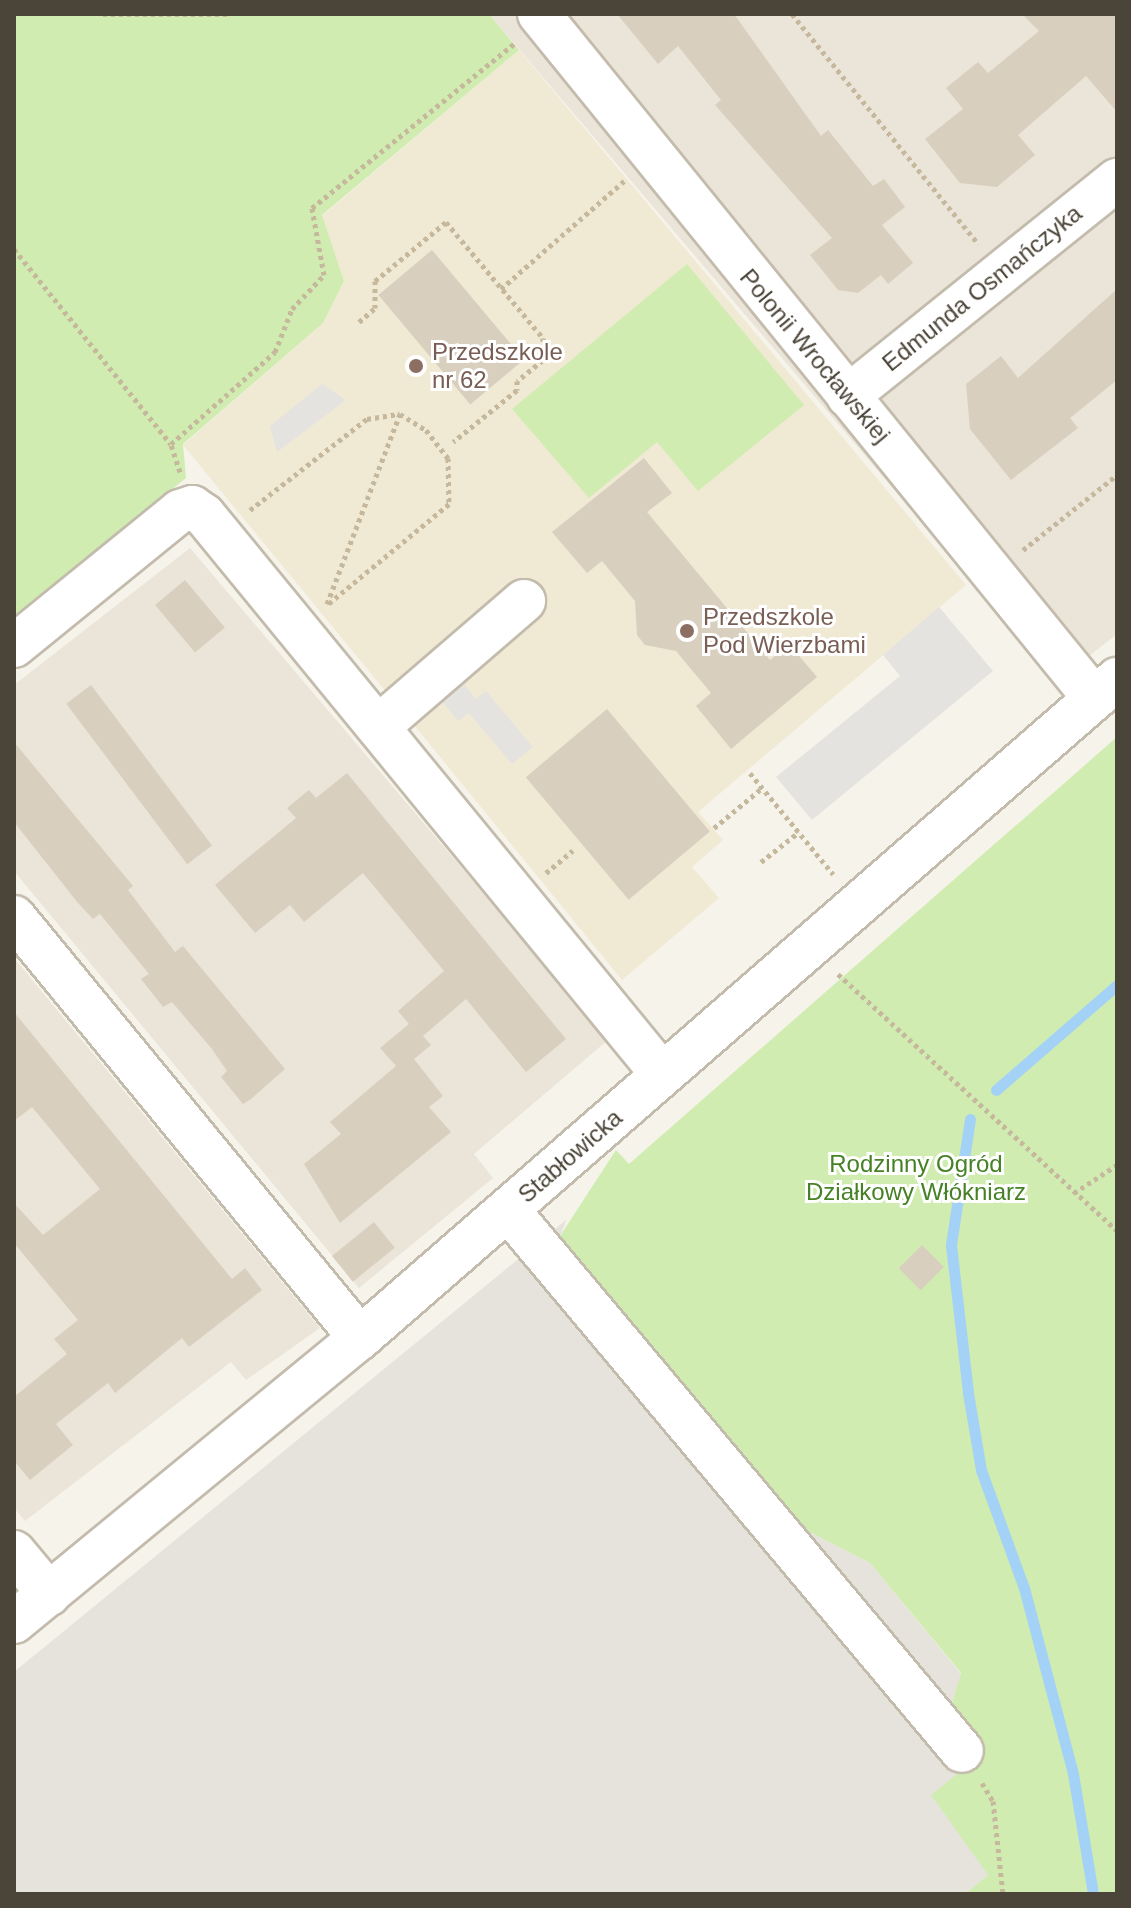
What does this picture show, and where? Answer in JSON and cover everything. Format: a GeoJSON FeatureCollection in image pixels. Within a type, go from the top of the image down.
{"type":"FeatureCollection","features":[{"type":"Feature","properties":{"kind":"street","name":"Polonii Wrocławskiej"},"geometry":{"type":"LineString","coordinates":[[540,18],[994,573],[1106,688]]}},
{"type":"Feature","properties":{"kind":"street","name":"Edmunda Osmańczyka"},"geometry":{"type":"LineString","coordinates":[[848,396],[1117,180]]}},
{"type":"Feature","properties":{"kind":"street"},"geometry":{"type":"LineString","coordinates":[[14,646],[192,507],[378,727],[662,1074]]}},
{"type":"Feature","properties":{"kind":"street"},"geometry":{"type":"LineString","coordinates":[[378,727],[524,601]]}},
{"type":"Feature","properties":{"kind":"street","name":"Stabłowicka"},"geometry":{"type":"LineString","coordinates":[[14,1622],[360,1338],[1106,688]]}},
{"type":"Feature","properties":{"kind":"street"},"geometry":{"type":"LineString","coordinates":[[14,917],[360,1338]]}},
{"type":"Feature","properties":{"kind":"street"},"geometry":{"type":"LineString","coordinates":[[508,1210],[962,1751]]}},
{"type":"Feature","properties":{"kind":"street"},"geometry":{"type":"LineString","coordinates":[[14,1552],[49,1594]]}},
{"type":"Feature","properties":{"kind":"path"},"geometry":{"type":"LineString","coordinates":[[103,14],[230,14]]}},
{"type":"Feature","properties":{"kind":"path"},"geometry":{"type":"LineString","coordinates":[[792,14],[983,250]]}},
{"type":"Feature","properties":{"kind":"path"},"geometry":{"type":"LineString","coordinates":[[171,444],[275,352],[292,309],[324,275],[312,208],[540,18]]}},
{"type":"Feature","properties":{"kind":"path"},"geometry":{"type":"LineString","coordinates":[[501,289],[626,179]]}},
{"type":"Feature","properties":{"kind":"path"},"geometry":{"type":"LineString","coordinates":[[359,322],[375,308],[375,281],[446,222],[543,338],[543,360],[453,442]]}},
{"type":"Feature","properties":{"kind":"path"},"geometry":{"type":"LineString","coordinates":[[972,259],[995,240]]}},
{"type":"Feature","properties":{"kind":"path"},"geometry":{"type":"LineString","coordinates":[[14,249],[171,444],[192,507]]}},
{"type":"Feature","properties":{"kind":"path"},"geometry":{"type":"LineString","coordinates":[[242,517],[367,419],[400,414],[418,422],[448,458],[449,504],[320,611]]}},
{"type":"Feature","properties":{"kind":"path"},"geometry":{"type":"LineString","coordinates":[[328,604],[400,414]]}},
{"type":"Feature","properties":{"kind":"path"},"geometry":{"type":"LineString","coordinates":[[994,573],[1117,475]]}},
{"type":"Feature","properties":{"kind":"path"},"geometry":{"type":"LineString","coordinates":[[750,773],[776,799],[844,887]]}},
{"type":"Feature","properties":{"kind":"path"},"geometry":{"type":"LineString","coordinates":[[714,828],[762,788]]}},
{"type":"Feature","properties":{"kind":"path"},"geometry":{"type":"LineString","coordinates":[[761,862],[799,832]]}},
{"type":"Feature","properties":{"kind":"path"},"geometry":{"type":"LineString","coordinates":[[540,878],[573,850]]}},
{"type":"Feature","properties":{"kind":"path"},"geometry":{"type":"LineString","coordinates":[[812,944],[1117,1231]]}},
{"type":"Feature","properties":{"kind":"path"},"geometry":{"type":"LineString","coordinates":[[1074,1193],[1117,1165]]}},
{"type":"Feature","properties":{"kind":"path"},"geometry":{"type":"LineString","coordinates":[[962,1751],[993,1801],[1003,1894]]}},
{"type":"Feature","properties":{"kind":"shaded area"},"geometry":{"type":"Polygon","coordinates":[[[489,14],[1117,14],[1117,634],[1057,681],[489,14]]]}},
{"type":"Feature","properties":{"kind":"shaded area"},"geometry":{"type":"Polygon","coordinates":[[[519,50],[966,585],[698,812],[723,840],[692,867],[719,898],[622,980],[414,725],[420,712],[387,693],[183,445],[323,323],[344,281],[322,216],[519,50]]]}},
{"type":"Feature","properties":{"kind":"shaded area"},"geometry":{"type":"Polygon","coordinates":[[[322,384],[346,400],[277,452],[270,426],[322,384]]]}},
{"type":"Feature","properties":{"kind":"shaded area"},"geometry":{"type":"Polygon","coordinates":[[[190,548],[608,1040],[474,1154],[493,1178],[359,1288],[14,871],[14,685],[190,548]]]}},
{"type":"Feature","properties":{"kind":"shaded area"},"geometry":{"type":"Polygon","coordinates":[[[939,607],[993,671],[812,820],[776,777],[900,676],[883,655],[939,607]]]}},
{"type":"Feature","properties":{"kind":"shaded area"},"geometry":{"type":"Polygon","coordinates":[[[459,678],[476,699],[486,691],[533,747],[512,764],[469,713],[458,721],[438,696],[459,678]]]}},
{"type":"Feature","properties":{"kind":"shaded area"},"geometry":{"type":"Polygon","coordinates":[[[14,958],[320,1328],[246,1380],[231,1362],[25,1521],[14,1508],[14,958]]]}},
{"type":"Feature","properties":{"kind":"shaded area"},"geometry":{"type":"Polygon","coordinates":[[[566,1220],[560,1237],[798,1526],[870,1563],[961,1674],[951,1711],[983,1753],[936,1792],[988,1875],[965,1894],[14,1894],[14,1672],[566,1220]]]}},
{"type":"Feature","properties":{"kind":"green space"},"geometry":{"type":"Polygon","coordinates":[[[14,14],[489,14],[519,50],[322,215],[344,281],[323,323],[183,444],[186,478],[16,614],[14,14]]]}},
{"type":"Feature","properties":{"kind":"green space"},"geometry":{"type":"Polygon","coordinates":[[[687,264],[804,405],[698,491],[657,442],[589,498],[512,409],[687,264]]]}},
{"type":"Feature","properties":{"kind":"green space","name":"Rodzinny Ogród Działkowy Włókniarz"},"geometry":{"type":"Polygon","coordinates":[[[1117,737],[1117,1894],[965,1894],[988,1875],[931,1795],[983,1753],[950,1711],[961,1673],[870,1563],[798,1526],[560,1236],[616,1150],[629,1164],[1117,737]]]}},
{"type":"Feature","properties":{"kind":"building"},"geometry":{"type":"Polygon","coordinates":[[[617,14],[734,14],[821,136],[828,130],[873,186],[884,179],[905,207],[882,225],[913,263],[888,284],[881,275],[858,293],[838,290],[810,255],[832,238],[715,105],[721,100],[678,46],[658,64],[617,14]]]}},
{"type":"Feature","properties":{"kind":"building"},"geometry":{"type":"Polygon","coordinates":[[[1022,14],[1117,14],[1117,112],[1086,76],[1018,135],[1035,155],[997,187],[960,183],[925,139],[963,109],[946,88],[978,62],[988,73],[1039,31],[1022,14]]]}},
{"type":"Feature","properties":{"kind":"building"},"geometry":{"type":"Polygon","coordinates":[[[432,250],[524,360],[470,405],[378,295],[432,250]]]}},
{"type":"Feature","properties":{"kind":"building"},"geometry":{"type":"Polygon","coordinates":[[[1117,289],[1117,380],[1070,418],[1078,428],[1011,480],[970,429],[966,384],[1001,356],[1018,378],[1117,289]]]}},
{"type":"Feature","properties":{"kind":"building"},"geometry":{"type":"Polygon","coordinates":[[[644,458],[672,493],[647,512],[770,660],[789,644],[817,677],[731,749],[696,706],[711,693],[676,651],[645,645],[637,635],[635,601],[602,561],[587,573],[552,532],[644,458]]]}},
{"type":"Feature","properties":{"kind":"building"},"geometry":{"type":"Polygon","coordinates":[[[185,580],[225,627],[195,653],[155,605],[185,580]]]}},
{"type":"Feature","properties":{"kind":"building"},"geometry":{"type":"Polygon","coordinates":[[[91,685],[212,846],[187,864],[66,704],[91,685]]]}},
{"type":"Feature","properties":{"kind":"building"},"geometry":{"type":"Polygon","coordinates":[[[607,709],[710,832],[629,900],[526,777],[607,709]]]}},
{"type":"Feature","properties":{"kind":"building"},"geometry":{"type":"Polygon","coordinates":[[[14,742],[133,886],[128,890],[175,952],[183,946],[285,1069],[251,1099],[243,1104],[221,1077],[227,1071],[212,1049],[172,1002],[163,1007],[141,979],[149,974],[100,914],[93,919],[78,903],[14,822],[14,742]]]}},
{"type":"Feature","properties":{"kind":"building"},"geometry":{"type":"Polygon","coordinates":[[[347,773],[566,1039],[526,1072],[466,999],[423,1036],[431,1045],[414,1059],[443,1096],[429,1107],[451,1132],[340,1223],[304,1164],[341,1134],[330,1122],[396,1066],[380,1048],[409,1024],[398,1011],[444,971],[363,873],[304,922],[290,905],[255,933],[215,885],[296,818],[287,808],[309,790],[316,798],[347,773]]]}},
{"type":"Feature","properties":{"kind":"building"},"geometry":{"type":"Polygon","coordinates":[[[14,1012],[232,1279],[245,1268],[262,1290],[189,1347],[182,1338],[115,1393],[108,1383],[56,1424],[73,1445],[30,1480],[14,1461],[14,1397],[67,1354],[54,1339],[78,1320],[14,1243],[14,1203],[43,1235],[100,1189],[32,1107],[14,1121],[14,1012]]]}},
{"type":"Feature","properties":{"kind":"building"},"geometry":{"type":"Polygon","coordinates":[[[374,1222],[395,1248],[353,1282],[332,1256],[374,1222]]]}},
{"type":"Feature","properties":{"kind":"building"},"geometry":{"type":"Polygon","coordinates":[[[922,1245],[944,1267],[921,1290],[899,1268],[922,1245]]]}},
{"type":"Feature","properties":{"kind":"waterway"},"geometry":{"type":"LineString","coordinates":[[996,1090],[1117,985]]}},
{"type":"Feature","properties":{"kind":"waterway"},"geometry":{"type":"LineString","coordinates":[[970,1119],[951,1245],[968,1393],[981,1470],[1024,1588],[1073,1774],[1093,1894]]}},
{"type":"Feature","properties":{"kind":"place","name":"Przedszkole nr 62"},"geometry":{"type":"Point","coordinates":[416,366]}},
{"type":"Feature","properties":{"kind":"place","name":"Przedszkole Pod Wierzbami"},"geometry":{"type":"Point","coordinates":[687,631]}}]}
